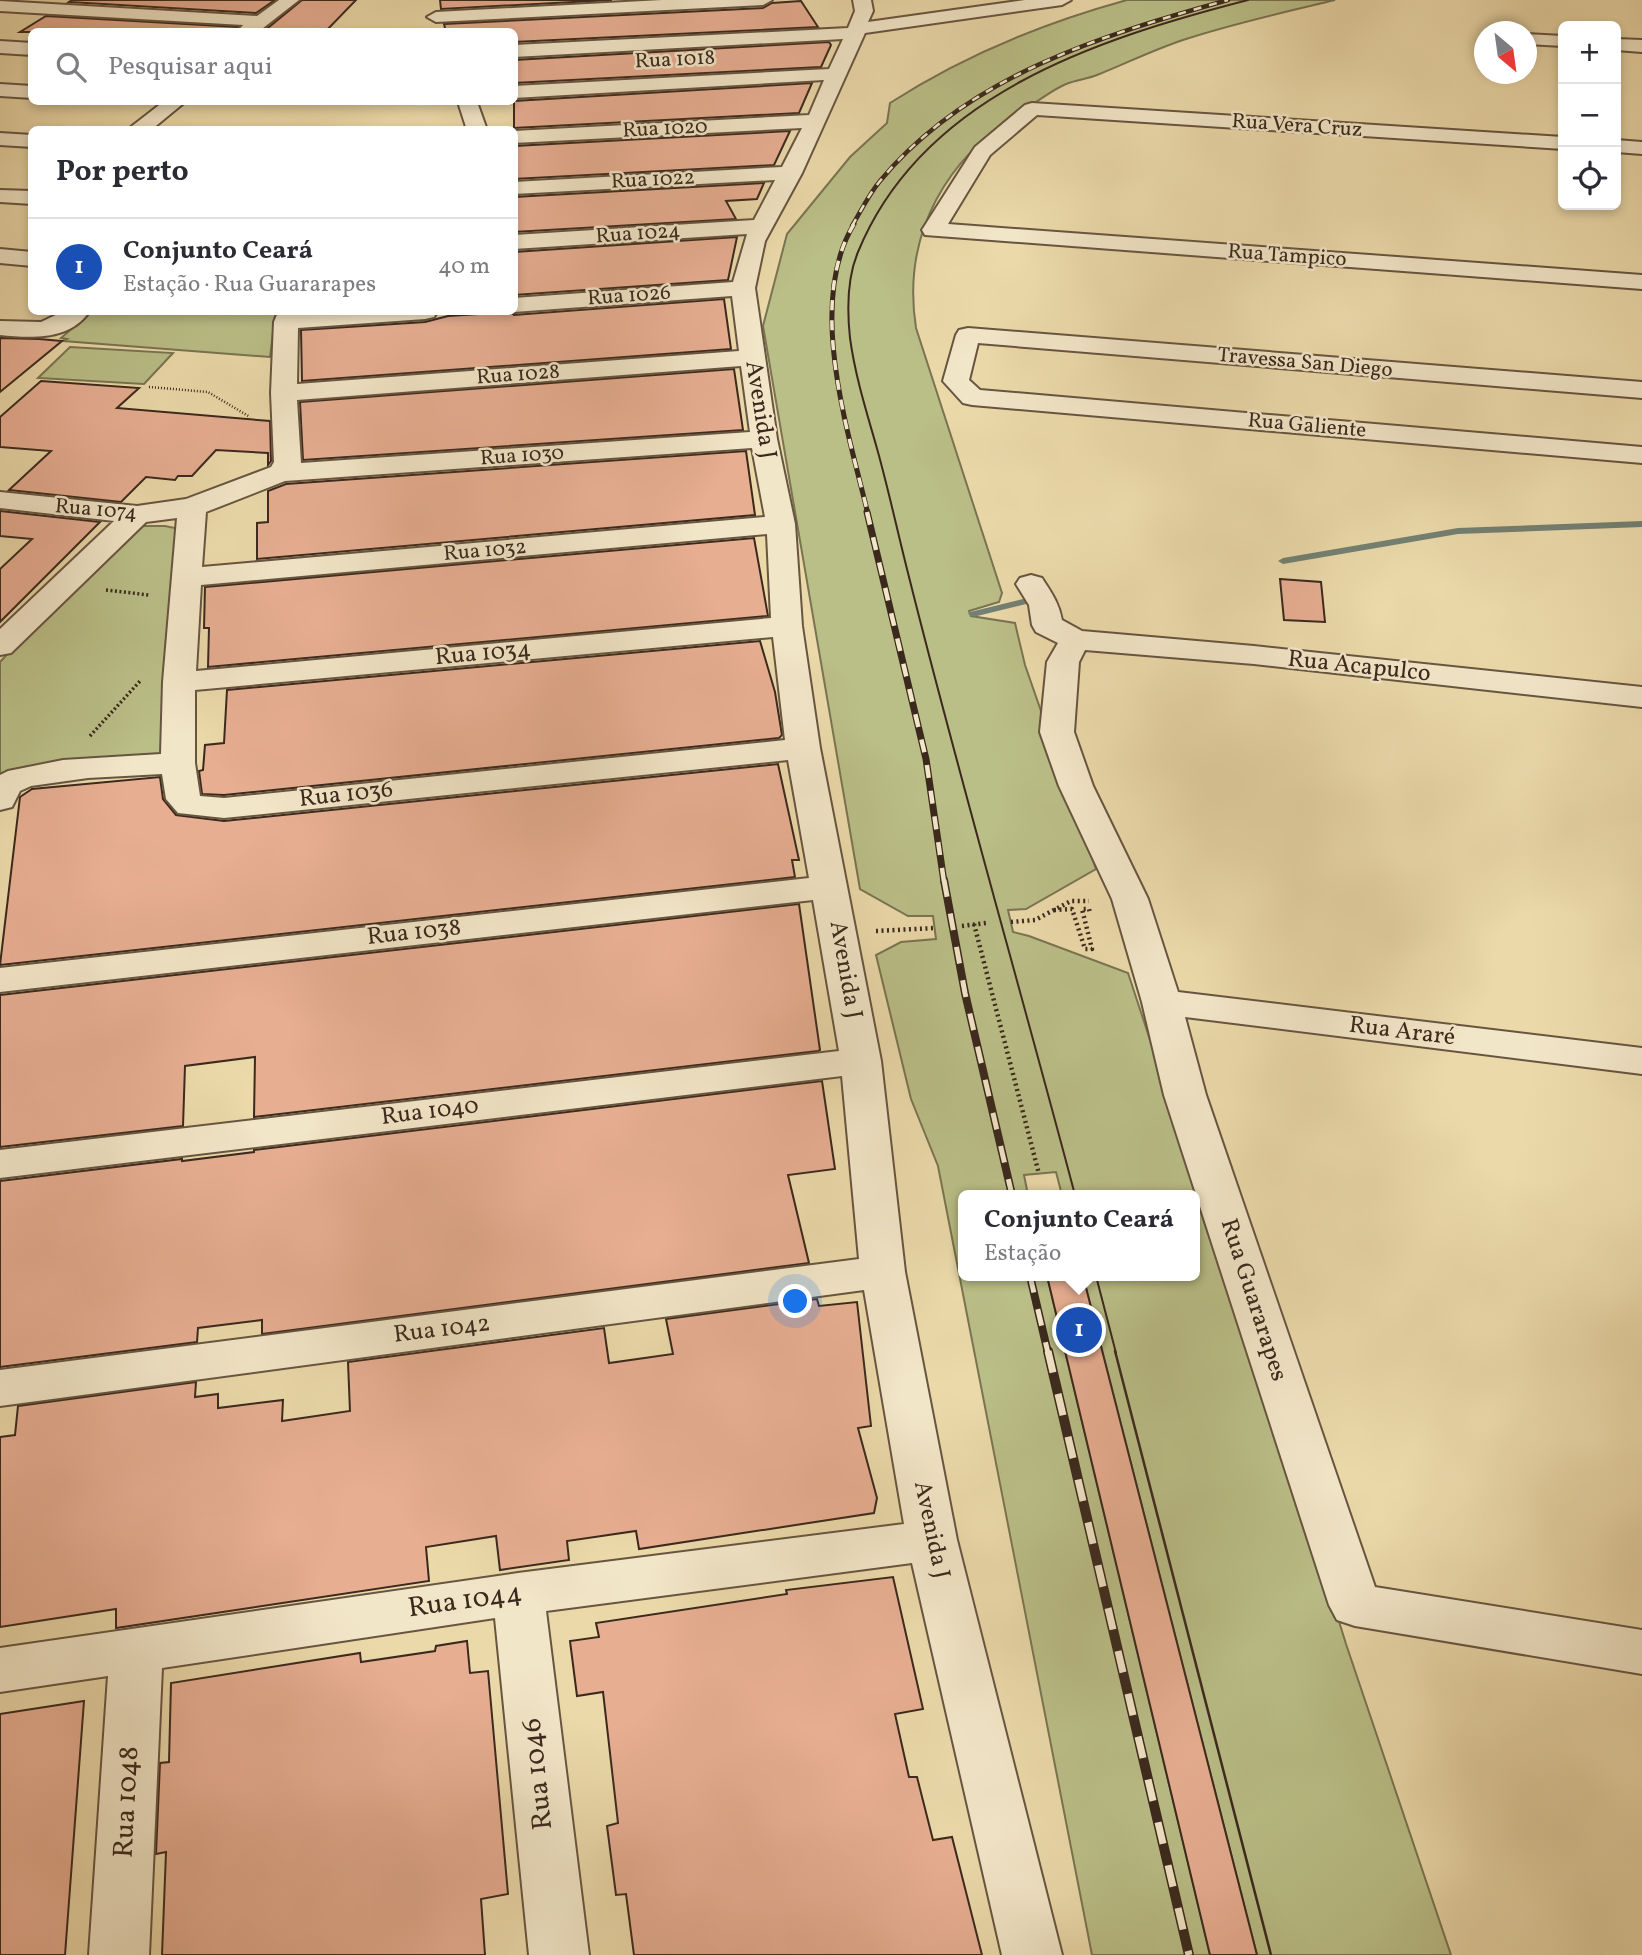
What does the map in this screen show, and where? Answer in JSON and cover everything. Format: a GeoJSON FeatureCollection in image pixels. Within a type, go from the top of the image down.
{"type":"FeatureCollection","features":[{"type":"Feature","properties":{"kind":"street"},"geometry":{"type":"LineString","coordinates":[[256,28],[290,0]]}},
{"type":"Feature","properties":{"kind":"street"},"geometry":{"type":"LineString","coordinates":[[0,6],[256,28],[305,0]]}},
{"type":"Feature","properties":{"kind":"street"},"geometry":{"type":"LineString","coordinates":[[434,16],[763,0]]}},
{"type":"Feature","properties":{"kind":"street","name":"Avenida J"},"geometry":{"type":"LineString","coordinates":[[862,0],[864,11],[838,74],[791,173],[754,241],[743,288],[764,439],[781,524],[787,625],[803,748],[861,1061],[883,1272],[932,1540],[1032,1955]]}},
{"type":"Feature","properties":{"kind":"street"},"geometry":{"type":"LineString","coordinates":[[518,51],[857,31],[1062,0]]}},
{"type":"Feature","properties":{"kind":"street"},"geometry":{"type":"LineString","coordinates":[[1537,40],[1558,41]]}},
{"type":"Feature","properties":{"kind":"street"},"geometry":{"type":"LineString","coordinates":[[1621,45],[1642,46]]}},
{"type":"Feature","properties":{"kind":"street"},"geometry":{"type":"LineString","coordinates":[[0,47],[28,49]]}},
{"type":"Feature","properties":{"kind":"street","name":"Rua 1018"},"geometry":{"type":"LineString","coordinates":[[518,92],[838,74]]}},
{"type":"Feature","properties":{"kind":"street"},"geometry":{"type":"LineString","coordinates":[[0,90],[28,92]]}},
{"type":"Feature","properties":{"kind":"street"},"geometry":{"type":"LineString","coordinates":[[142,126],[171,105]]}},
{"type":"Feature","properties":{"kind":"street"},"geometry":{"type":"LineString","coordinates":[[469,105],[476,126]]}},
{"type":"Feature","properties":{"kind":"street","name":"Rua Vera Cruz"},"geometry":{"type":"LineString","coordinates":[[933,230],[982,151],[1031,108],[1558,143]]}},
{"type":"Feature","properties":{"kind":"street","name":"Rua 1020"},"geometry":{"type":"LineString","coordinates":[[518,137],[816,121]]}},
{"type":"Feature","properties":{"kind":"street"},"geometry":{"type":"LineString","coordinates":[[0,139],[28,141]]}},
{"type":"Feature","properties":{"kind":"street"},"geometry":{"type":"LineString","coordinates":[[1621,146],[1642,148]]}},
{"type":"Feature","properties":{"kind":"street","name":"Rua 1022"},"geometry":{"type":"LineString","coordinates":[[518,188],[791,173]]}},
{"type":"Feature","properties":{"kind":"street"},"geometry":{"type":"LineString","coordinates":[[0,196],[28,198]]}},
{"type":"Feature","properties":{"kind":"street","name":"Rua 1024"},"geometry":{"type":"LineString","coordinates":[[518,242],[762,226]]}},
{"type":"Feature","properties":{"kind":"street","name":"Rua Tampico"},"geometry":{"type":"LineString","coordinates":[[933,230],[1642,282]]}},
{"type":"Feature","properties":{"kind":"street"},"geometry":{"type":"LineString","coordinates":[[0,256],[28,259]]}},
{"type":"Feature","properties":{"kind":"street","name":"Rua 1026"},"geometry":{"type":"LineString","coordinates":[[518,305],[743,288]]}},
{"type":"Feature","properties":{"kind":"street"},"geometry":{"type":"LineString","coordinates":[[0,328],[38,331],[62,324],[73,315]]}},
{"type":"Feature","properties":{"kind":"street"},"geometry":{"type":"LineString","coordinates":[[281,473],[288,462],[284,393],[288,317],[343,315]]}},
{"type":"Feature","properties":{"kind":"street","name":"Travessa San Diego"},"geometry":{"type":"LineString","coordinates":[[972,397],[956,381],[968,335],[1642,390]]}},
{"type":"Feature","properties":{"kind":"street","name":"Rua 1028"},"geometry":{"type":"LineString","coordinates":[[284,393],[752,358]]}},
{"type":"Feature","properties":{"kind":"street","name":"Rua Galiente"},"geometry":{"type":"LineString","coordinates":[[972,397],[1642,455]]}},
{"type":"Feature","properties":{"kind":"street","name":"Rua 1030"},"geometry":{"type":"LineString","coordinates":[[192,508],[281,473],[764,439]]}},
{"type":"Feature","properties":{"kind":"street","name":"Rua 1074"},"geometry":{"type":"LineString","coordinates":[[0,500],[137,515],[192,508]]}},
{"type":"Feature","properties":{"kind":"street","name":"Rua 1036"},"geometry":{"type":"LineString","coordinates":[[192,508],[189,577],[179,682],[178,763],[183,799],[190,806],[204,809],[803,748]]}},
{"type":"Feature","properties":{"kind":"street"},"geometry":{"type":"LineString","coordinates":[[0,646],[137,515]]}},
{"type":"Feature","properties":{"kind":"street","name":"Rua 1032"},"geometry":{"type":"LineString","coordinates":[[189,577],[781,524]]}},
{"type":"Feature","properties":{"kind":"street"},"geometry":{"type":"LineString","coordinates":[[1031,584],[1044,605],[1047,625],[1075,640]]}},
{"type":"Feature","properties":{"kind":"street"},"geometry":{"type":"LineString","coordinates":[[0,605],[38,609]]}},
{"type":"Feature","properties":{"kind":"street","name":"Rua 1034"},"geometry":{"type":"LineString","coordinates":[[179,682],[787,625]]}},
{"type":"Feature","properties":{"kind":"street","name":"Rua Acapulco"},"geometry":{"type":"LineString","coordinates":[[1075,640],[1254,655],[1642,697]]}},
{"type":"Feature","properties":{"kind":"street","name":"Rua Guararapes"},"geometry":{"type":"LineString","coordinates":[[1075,640],[1063,662],[1057,732],[1076,786],[1130,899],[1162,1002],[1185,1095],[1355,1605],[1642,1652]]}},
{"type":"Feature","properties":{"kind":"street"},"geometry":{"type":"LineString","coordinates":[[0,800],[4,785],[16,779],[41,774],[178,763]]}},
{"type":"Feature","properties":{"kind":"street","name":"Rua 1038"},"geometry":{"type":"LineString","coordinates":[[0,980],[829,887]]}},
{"type":"Feature","properties":{"kind":"street","name":"Rua Araré"},"geometry":{"type":"LineString","coordinates":[[1162,1002],[1642,1061]]}},
{"type":"Feature","properties":{"kind":"street","name":"Rua 1040"},"geometry":{"type":"LineString","coordinates":[[0,1164],[861,1061]]}},
{"type":"Feature","properties":{"kind":"street","name":"Rua 1042"},"geometry":{"type":"LineString","coordinates":[[0,1388],[883,1272]]}},
{"type":"Feature","properties":{"kind":"street","name":"Rua 1044"},"geometry":{"type":"LineString","coordinates":[[0,1670],[518,1594],[932,1540]]}},
{"type":"Feature","properties":{"kind":"street","name":"Rua 1046"},"geometry":{"type":"LineString","coordinates":[[518,1594],[559,1955]]}},
{"type":"Feature","properties":{"kind":"street","name":"Rua 1048"},"geometry":{"type":"LineString","coordinates":[[118,1955],[135,1649]]}},
{"type":"Feature","properties":{"kind":"path"},"geometry":{"type":"LineString","coordinates":[[149,387],[208,392],[253,419],[285,419]]}},
{"type":"Feature","properties":{"kind":"path"},"geometry":{"type":"LineString","coordinates":[[97,589],[151,595]]}},
{"type":"Feature","properties":{"kind":"path"},"geometry":{"type":"LineString","coordinates":[[83,745],[146,675]]}},
{"type":"Feature","properties":{"kind":"path"},"geometry":{"type":"LineString","coordinates":[[1011,922],[1035,920],[1071,901]]}},
{"type":"Feature","properties":{"kind":"path"},"geometry":{"type":"LineString","coordinates":[[1054,910],[1072,909],[1085,949],[1092,949],[1082,909],[1089,909],[1092,919]]}},
{"type":"Feature","properties":{"kind":"path"},"geometry":{"type":"LineString","coordinates":[[962,926],[986,923]]}},
{"type":"Feature","properties":{"kind":"path"},"geometry":{"type":"LineString","coordinates":[[974,924],[1039,1174]]}},
{"type":"Feature","properties":{"kind":"path"},"geometry":{"type":"LineString","coordinates":[[839,933],[934,928]]}},
{"type":"Feature","properties":{"kind":"green space"},"geometry":{"type":"Polygon","coordinates":[[[1127,0],[1335,0],[1186,39],[1057,89],[1001,125],[975,147],[954,172],[937,199],[924,228],[916,260],[913,293],[916,328],[1002,593],[999,602],[969,611],[971,616],[1015,623],[1025,665],[1096,869],[1026,909],[1008,910],[1013,932],[1128,973],[1200,1190],[1061,1190],[1056,1172],[1024,1175],[1027,1190],[958,1190],[958,1268],[938,1166],[911,1099],[876,955],[901,942],[936,939],[933,916],[908,916],[860,889],[763,326],[787,234],[850,157],[887,123],[890,103],[946,70],[1004,42],[1127,0]]]}},
{"type":"Feature","properties":{"kind":"green space"},"geometry":{"type":"Polygon","coordinates":[[[88,315],[277,315],[270,357],[63,341],[67,339],[61,338],[88,315]]]}},
{"type":"Feature","properties":{"kind":"green space"},"geometry":{"type":"Polygon","coordinates":[[[70,347],[173,353],[144,384],[38,378],[70,347]]]}},
{"type":"Feature","properties":{"kind":"green space"},"geometry":{"type":"Polygon","coordinates":[[[144,526],[180,529],[164,754],[0,779],[0,662],[70,586],[131,529],[144,526]]]}},
{"type":"Feature","properties":{"kind":"green space"},"geometry":{"type":"Polygon","coordinates":[[[1200,1191],[1346,1644],[1451,1955],[1257,1955],[1084,1281],[1200,1281],[1200,1191]]]}},
{"type":"Feature","properties":{"kind":"green space"},"geometry":{"type":"Polygon","coordinates":[[[960,1281],[1048,1281],[1210,1955],[1092,1955],[960,1281]]]}},
{"type":"Feature","properties":{"kind":"building"},"geometry":{"type":"Polygon","coordinates":[[[275,0],[256,13],[69,2],[275,0]]]}},
{"type":"Feature","properties":{"kind":"building"},"geometry":{"type":"Polygon","coordinates":[[[302,0],[356,0],[329,28],[268,28],[302,0]]]}},
{"type":"Feature","properties":{"kind":"building"},"geometry":{"type":"Polygon","coordinates":[[[440,0],[612,0],[441,9],[440,0]]]}},
{"type":"Feature","properties":{"kind":"building"},"geometry":{"type":"Polygon","coordinates":[[[801,1],[818,27],[518,42],[518,28],[445,28],[444,24],[763,8],[772,3],[801,1]]]}},
{"type":"Feature","properties":{"kind":"building"},"geometry":{"type":"Polygon","coordinates":[[[46,16],[238,27],[28,28],[28,32],[20,32],[46,16]]]}},
{"type":"Feature","properties":{"kind":"building"},"geometry":{"type":"Polygon","coordinates":[[[829,42],[831,45],[821,67],[518,83],[518,60],[829,42]]]}},
{"type":"Feature","properties":{"kind":"building"},"geometry":{"type":"Polygon","coordinates":[[[812,83],[799,113],[518,128],[514,126],[514,105],[518,105],[518,101],[812,83]]]}},
{"type":"Feature","properties":{"kind":"building"},"geometry":{"type":"Polygon","coordinates":[[[790,131],[774,165],[518,179],[518,146],[790,131]]]}},
{"type":"Feature","properties":{"kind":"building"},"geometry":{"type":"Polygon","coordinates":[[[764,183],[757,199],[726,201],[736,219],[518,232],[518,197],[764,183]]]}},
{"type":"Feature","properties":{"kind":"building"},"geometry":{"type":"Polygon","coordinates":[[[737,237],[728,280],[518,295],[518,252],[737,237]]]}},
{"type":"Feature","properties":{"kind":"building"},"geometry":{"type":"Polygon","coordinates":[[[724,299],[731,349],[302,381],[301,330],[425,322],[448,316],[518,315],[724,299]]]}},
{"type":"Feature","properties":{"kind":"building"},"geometry":{"type":"Polygon","coordinates":[[[0,338],[39,339],[62,341],[0,392],[0,338]]]}},
{"type":"Feature","properties":{"kind":"building"},"geometry":{"type":"Polygon","coordinates":[[[734,369],[743,430],[303,460],[300,402],[734,369]]]}},
{"type":"Feature","properties":{"kind":"building"},"geometry":{"type":"Polygon","coordinates":[[[41,381],[139,388],[117,408],[270,421],[271,461],[268,465],[268,453],[216,450],[192,476],[178,476],[175,480],[146,477],[121,502],[9,490],[51,451],[0,447],[0,417],[41,381]]]}},
{"type":"Feature","properties":{"kind":"building"},"geometry":{"type":"Polygon","coordinates":[[[746,451],[755,515],[257,559],[257,523],[268,522],[268,491],[286,484],[746,451]]]}},
{"type":"Feature","properties":{"kind":"building"},"geometry":{"type":"Polygon","coordinates":[[[0,511],[100,522],[0,622],[0,569],[32,539],[0,536],[0,511]]]}},
{"type":"Feature","properties":{"kind":"building"},"geometry":{"type":"Polygon","coordinates":[[[754,538],[768,616],[208,667],[209,628],[204,628],[205,587],[754,538]]]}},
{"type":"Feature","properties":{"kind":"building"},"geometry":{"type":"Polygon","coordinates":[[[1280,579],[1321,582],[1325,622],[1284,620],[1280,579]]]}},
{"type":"Feature","properties":{"kind":"building"},"geometry":{"type":"Polygon","coordinates":[[[760,641],[775,692],[782,735],[779,738],[224,795],[202,794],[199,771],[203,770],[205,745],[224,743],[227,690],[760,641]]]}},
{"type":"Feature","properties":{"kind":"building"},"geometry":{"type":"Polygon","coordinates":[[[778,764],[799,860],[792,860],[795,877],[0,965],[20,797],[32,789],[160,777],[163,799],[176,815],[224,821],[778,764]]]}},
{"type":"Feature","properties":{"kind":"building"},"geometry":{"type":"Polygon","coordinates":[[[799,904],[820,1050],[818,1051],[254,1117],[255,1057],[185,1066],[183,1126],[0,1147],[0,995],[799,904]]]}},
{"type":"Feature","properties":{"kind":"building"},"geometry":{"type":"Polygon","coordinates":[[[822,1081],[835,1169],[788,1175],[809,1263],[262,1334],[262,1320],[198,1328],[197,1342],[0,1367],[0,1181],[182,1161],[822,1081]]]}},
{"type":"Feature","properties":{"kind":"building"},"geometry":{"type":"Polygon","coordinates":[[[1048,1281],[1084,1281],[1257,1955],[1210,1955],[1048,1281]]]}},
{"type":"Feature","properties":{"kind":"building"},"geometry":{"type":"Polygon","coordinates":[[[817,1299],[819,1306],[857,1302],[871,1426],[858,1428],[877,1498],[874,1513],[639,1549],[636,1531],[567,1541],[569,1560],[500,1570],[496,1536],[426,1547],[429,1581],[116,1628],[116,1609],[0,1627],[0,1437],[15,1435],[18,1406],[196,1382],[195,1397],[218,1394],[218,1408],[283,1400],[282,1421],[350,1411],[348,1362],[604,1328],[609,1363],[673,1354],[666,1319],[817,1299]]]}},
{"type":"Feature","properties":{"kind":"building"},"geometry":{"type":"Polygon","coordinates":[[[893,1577],[923,1709],[895,1714],[909,1777],[917,1777],[933,1840],[952,1837],[982,1955],[634,1955],[626,1894],[616,1895],[607,1826],[618,1823],[603,1692],[577,1696],[570,1641],[599,1637],[596,1623],[787,1594],[786,1590],[893,1577]]]}},
{"type":"Feature","properties":{"kind":"building"},"geometry":{"type":"Polygon","coordinates":[[[467,1641],[470,1673],[488,1671],[508,1894],[481,1899],[485,1955],[162,1955],[166,1852],[156,1854],[160,1763],[169,1762],[171,1683],[360,1653],[361,1662],[435,1651],[436,1646],[467,1641]]]}},
{"type":"Feature","properties":{"kind":"building"},"geometry":{"type":"Polygon","coordinates":[[[84,1701],[65,1955],[0,1955],[0,1714],[84,1701]]]}},
{"type":"Feature","properties":{"kind":"waterway"},"geometry":{"type":"LineString","coordinates":[[1283,561],[1458,531],[1642,524]]}},
{"type":"Feature","properties":{"kind":"waterway"},"geometry":{"type":"LineString","coordinates":[[973,614],[1027,601]]}},
{"type":"Feature","properties":{"kind":"tram line"},"geometry":{"type":"LineString","coordinates":[[1074,1190],[948,729],[858,379],[849,327],[850,283],[858,252],[887,198],[925,152],[970,114],[1020,82],[1075,55],[1132,34],[1248,0]]}},
{"type":"Feature","properties":{"kind":"tram line"},"geometry":{"type":"LineString","coordinates":[[1097,1281],[1116,1353]]}},
{"type":"Feature","properties":{"kind":"tram line"},"geometry":{"type":"LineString","coordinates":[[1115,1351],[1271,1955]]}},
{"type":"Feature","properties":{"kind":"railway"},"geometry":{"type":"LineString","coordinates":[[852,226],[876,186],[915,145],[953,113],[995,87],[1039,64],[1085,45],[1228,0]]}},
{"type":"Feature","properties":{"kind":"railway"},"geometry":{"type":"LineString","coordinates":[[854,224],[840,256],[833,291],[832,329],[842,407],[868,514]]}},
{"type":"Feature","properties":{"kind":"railway"},"geometry":{"type":"LineString","coordinates":[[867,512],[926,759],[944,882]]}},
{"type":"Feature","properties":{"kind":"railway"},"geometry":{"type":"LineString","coordinates":[[944,880],[965,993],[1011,1190]]}},
{"type":"Feature","properties":{"kind":"railway"},"geometry":{"type":"LineString","coordinates":[[1031,1281],[1048,1353]]}},
{"type":"Feature","properties":{"kind":"railway"},"geometry":{"type":"LineString","coordinates":[[1048,1351],[1189,1955]]}},
{"type":"Feature","properties":{"kind":"place","name":"Conjunto Ceará"},"geometry":{"type":"Point","coordinates":[1079,1330]}}]}
